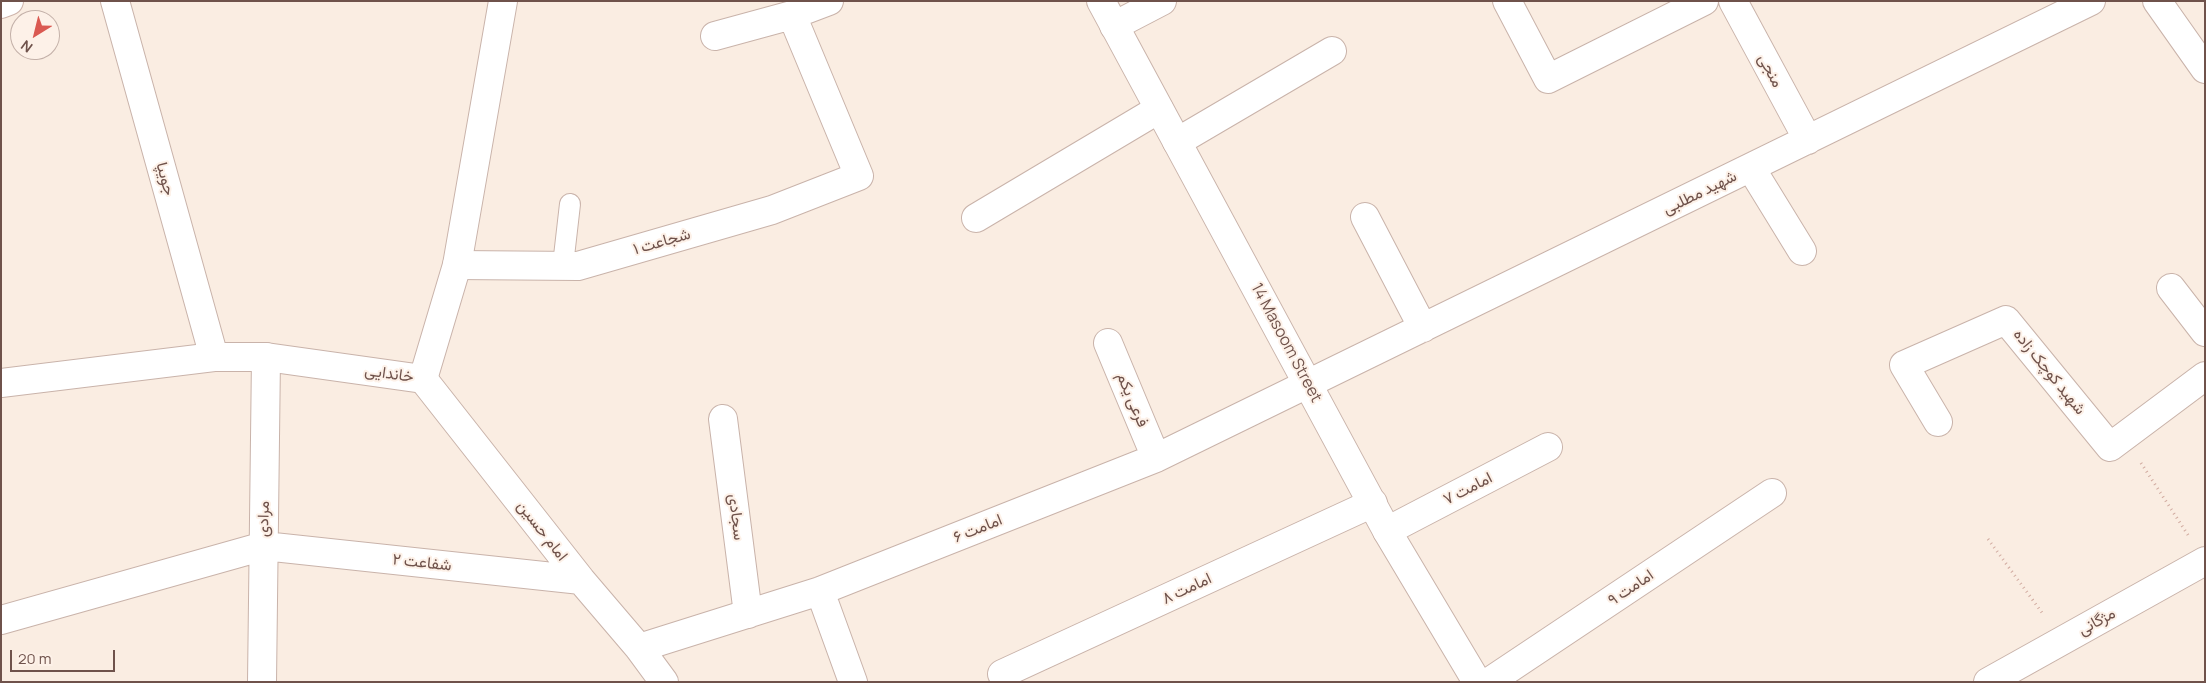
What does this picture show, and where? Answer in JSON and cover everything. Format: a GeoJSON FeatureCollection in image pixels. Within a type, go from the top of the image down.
{"type":"FeatureCollection","features":[{"type":"Feature","properties":{"kind":"street"},"geometry":{"type":"LineString","coordinates":[[1,4],[9,1]]}},
{"type":"Feature","properties":{"kind":"street","name":"جویپا"},"geometry":{"type":"LineString","coordinates":[[116,1],[214,357]]}},
{"type":"Feature","properties":{"kind":"street","name":"خاندایی"},"geometry":{"type":"LineString","coordinates":[[1,383],[214,357],[266,357],[423,379],[457,265],[503,1]]}},
{"type":"Feature","properties":{"kind":"street"},"geometry":{"type":"LineString","coordinates":[[715,36],[792,15],[829,1]]}},
{"type":"Feature","properties":{"kind":"street","name":"14 Masoom Street"},"geometry":{"type":"LineString","coordinates":[[1101,1],[1387,531],[1477,682]]}},
{"type":"Feature","properties":{"kind":"street"},"geometry":{"type":"LineString","coordinates":[[1114,26],[1162,1]]}},
{"type":"Feature","properties":{"kind":"street"},"geometry":{"type":"LineString","coordinates":[[1507,1],[1548,79],[1704,1]]}},
{"type":"Feature","properties":{"kind":"street","name":"منجی"},"geometry":{"type":"LineString","coordinates":[[1733,1],[1808,140]]}},
{"type":"Feature","properties":{"kind":"street","name":"شهید مطلبی"},"geometry":{"type":"LineString","coordinates":[[1308,385],[2091,1]]}},
{"type":"Feature","properties":{"kind":"street"},"geometry":{"type":"LineString","coordinates":[[2157,1],[2205,69]]}},
{"type":"Feature","properties":{"kind":"street","name":"شجاعت ۱"},"geometry":{"type":"LineString","coordinates":[[457,265],[578,266],[772,210],[859,176],[792,15]]}},
{"type":"Feature","properties":{"kind":"street"},"geometry":{"type":"LineString","coordinates":[[1177,142],[1332,52]]}},
{"type":"Feature","properties":{"kind":"street"},"geometry":{"type":"LineString","coordinates":[[976,218],[1159,109]]}},
{"type":"Feature","properties":{"kind":"street"},"geometry":{"type":"LineString","coordinates":[[1751,168],[1802,251]]}},
{"type":"Feature","properties":{"kind":"street"},"geometry":{"type":"LineString","coordinates":[[1365,217],[1423,328]]}},
{"type":"Feature","properties":{"kind":"street"},"geometry":{"type":"LineString","coordinates":[[2171,288],[2205,332]]}},
{"type":"Feature","properties":{"kind":"street","name":"شهید کوچک زاده"},"geometry":{"type":"LineString","coordinates":[[1938,422],[1904,365],[2006,320],[2110,447],[2205,376]]}},
{"type":"Feature","properties":{"kind":"street","name":"فرعی یکم"},"geometry":{"type":"LineString","coordinates":[[1108,343],[1156,458]]}},
{"type":"Feature","properties":{"kind":"street","name":"مرادی"},"geometry":{"type":"LineString","coordinates":[[262,682],[266,357]]}},
{"type":"Feature","properties":{"kind":"street","name":"امام حسین"},"geometry":{"type":"LineString","coordinates":[[423,379],[581,580],[639,648],[664,682]]}},
{"type":"Feature","properties":{"kind":"street","name":"امامت ۶"},"geometry":{"type":"LineString","coordinates":[[639,648],[820,591],[1156,458],[1308,385]]}},
{"type":"Feature","properties":{"kind":"street","name":"سجادی"},"geometry":{"type":"LineString","coordinates":[[723,419],[748,614]]}},
{"type":"Feature","properties":{"kind":"street","name":"امامت ۷"},"geometry":{"type":"LineString","coordinates":[[1387,531],[1548,447]]}},
{"type":"Feature","properties":{"kind":"street","name":"امامت ۹"},"geometry":{"type":"LineString","coordinates":[[1489,682],[1772,493]]}},
{"type":"Feature","properties":{"kind":"street","name":"امامت ۸"},"geometry":{"type":"LineString","coordinates":[[1002,674],[1372,503]]}},
{"type":"Feature","properties":{"kind":"street"},"geometry":{"type":"LineString","coordinates":[[1,620],[264,546]]}},
{"type":"Feature","properties":{"kind":"street","name":"شفاعت ۲"},"geometry":{"type":"LineString","coordinates":[[264,546],[581,580]]}},
{"type":"Feature","properties":{"kind":"street","name":"مژگانی"},"geometry":{"type":"LineString","coordinates":[[1988,682],[2204,561]]}},
{"type":"Feature","properties":{"kind":"street"},"geometry":{"type":"LineString","coordinates":[[820,591],[853,682]]}},
{"type":"Feature","properties":{"kind":"lane"},"geometry":{"type":"LineString","coordinates":[[563,266],[570,204]]}},
{"type":"Feature","properties":{"kind":"path"},"geometry":{"type":"LineString","coordinates":[[2124,436],[2204,561]]}},
{"type":"Feature","properties":{"kind":"path"},"geometry":{"type":"LineString","coordinates":[[1988,539],[2063,640]]}}]}
